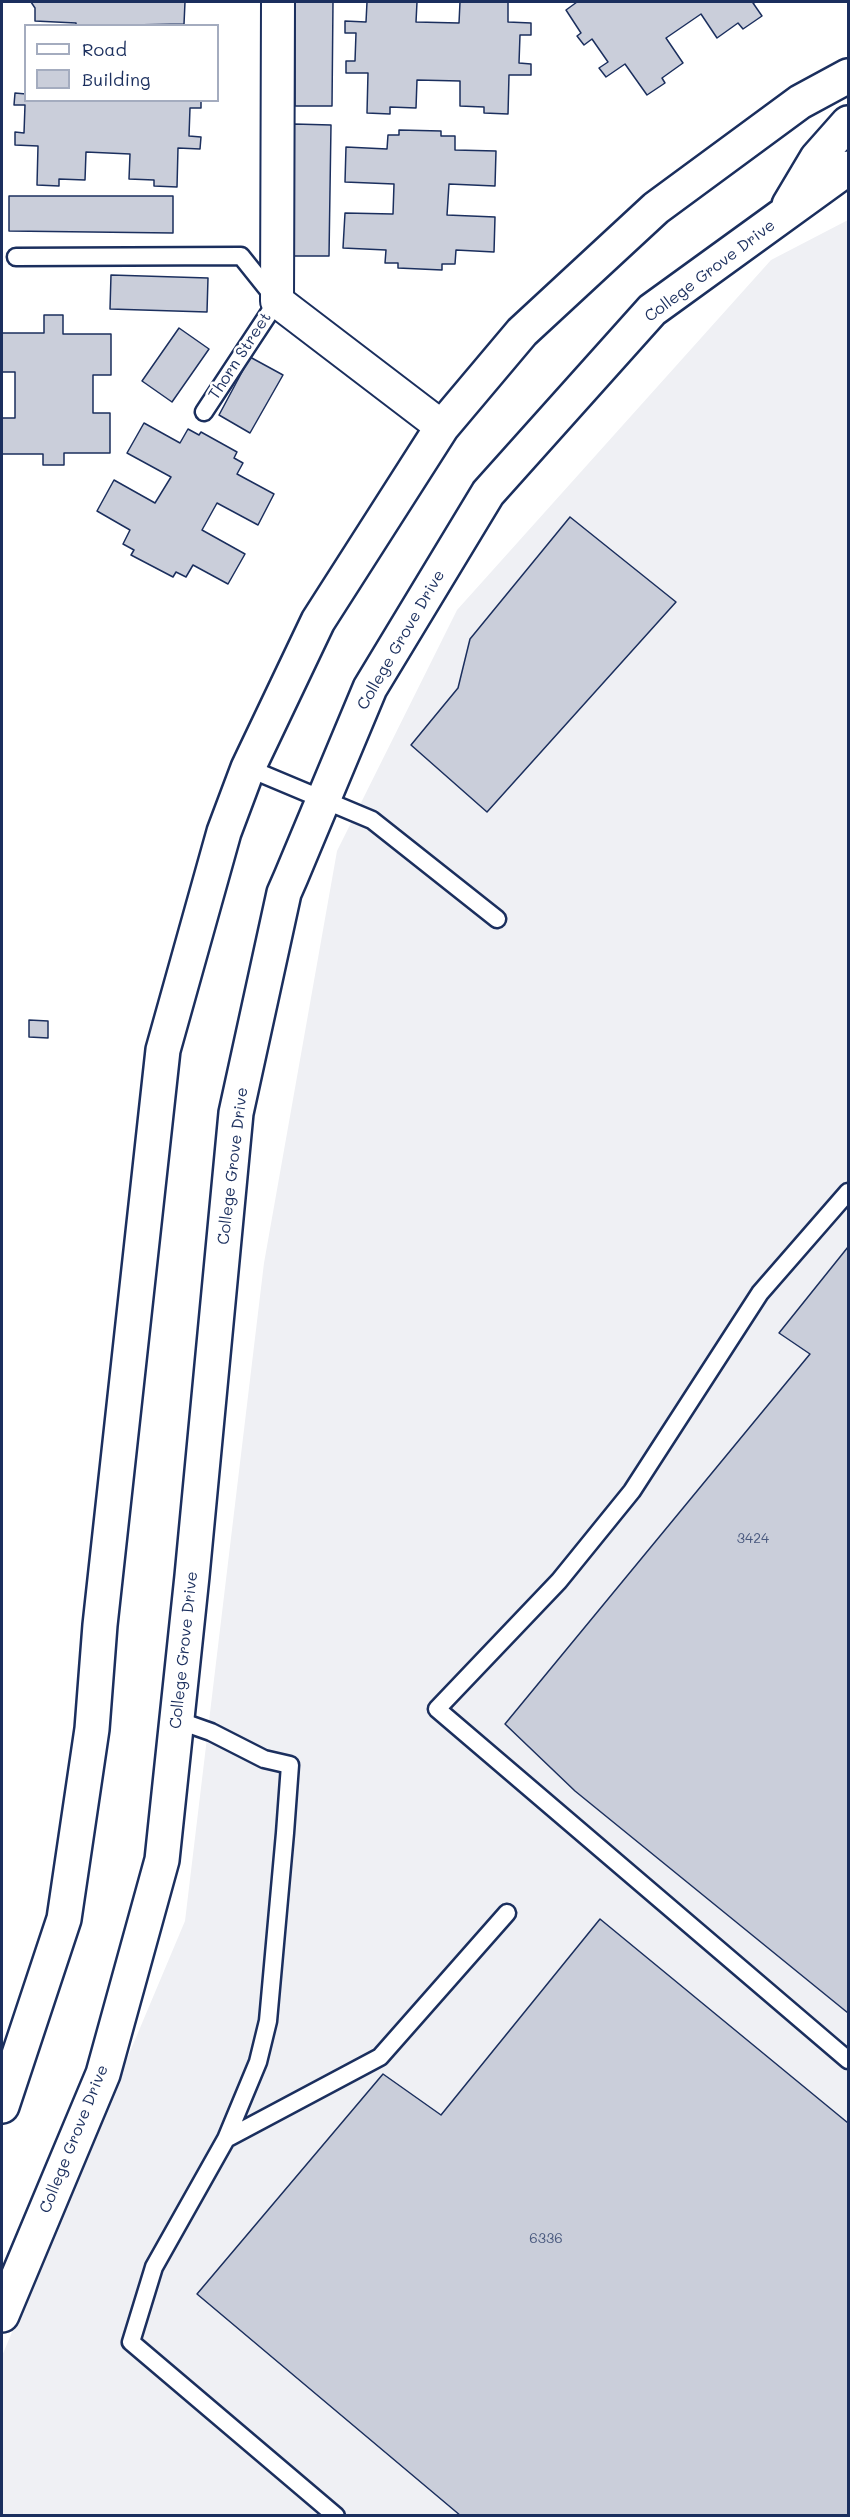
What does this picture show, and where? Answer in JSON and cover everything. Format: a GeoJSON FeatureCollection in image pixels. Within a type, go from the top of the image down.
{"type":"FeatureCollection","features":[{"type":"Feature","properties":{"kind":"main road"},"geometry":{"type":"LineString","coordinates":[[2,2106],[64,1919],[92,1729],[100,1625],[163,1050],[224,832],[248,768],[318,621],[442,427],[522,332],[656,208],[800,102],[849,76]]}},
{"type":"Feature","properties":{"kind":"main road"},"geometry":{"type":"LineString","coordinates":[[784,215],[817,158],[849,123]]}},
{"type":"Feature","properties":{"kind":"main road","name":"College Grove Drive"},"geometry":{"type":"LineString","coordinates":[[2,2315],[103,2074],[162,1860],[236,1113],[284,893],[321,800],[370,688],[488,493],[652,310],[849,168]]}},
{"type":"Feature","properties":{"kind":"street"},"geometry":{"type":"LineString","coordinates":[[278,2],[277,301],[442,427]]}},
{"type":"Feature","properties":{"kind":"lane"},"geometry":{"type":"LineString","coordinates":[[16,257],[241,256],[277,301]]}},
{"type":"Feature","properties":{"kind":"lane","name":"Thorn Street"},"geometry":{"type":"LineString","coordinates":[[204,412],[277,301]]}},
{"type":"Feature","properties":{"kind":"lane"},"geometry":{"type":"LineString","coordinates":[[248,768],[372,820],[497,920]]}},
{"type":"Feature","properties":{"kind":"lane"},"geometry":{"type":"LineString","coordinates":[[849,1192],[760,1293],[632,1491],[559,1581],[437,1709],[849,2060]]}},
{"type":"Feature","properties":{"kind":"lane"},"geometry":{"type":"LineString","coordinates":[[177,1720],[211,1732],[264,1760],[290,1765],[268,2021],[258,2062],[226,2139],[154,2267],[131,2342],[336,2516]]}},
{"type":"Feature","properties":{"kind":"lane"},"geometry":{"type":"LineString","coordinates":[[226,2139],[380,2057],[507,1913]]}},
{"type":"Feature","properties":{"kind":"shaded area"},"geometry":{"type":"Polygon","coordinates":[[[848,220],[848,2515],[2,2516],[2,2356],[185,1921],[264,1263],[337,851],[457,610],[771,260],[848,220]]]}},
{"type":"Feature","properties":{"kind":"building"},"geometry":{"type":"Polygon","coordinates":[[[31,2],[185,2],[184,24],[76,24],[35,21],[35,8],[31,2]]]}},
{"type":"Feature","properties":{"kind":"building"},"geometry":{"type":"Polygon","coordinates":[[[295,2],[333,2],[332,106],[295,106],[295,2]]]}},
{"type":"Feature","properties":{"kind":"building"},"geometry":{"type":"Polygon","coordinates":[[[367,2],[417,2],[416,22],[459,23],[460,2],[508,2],[508,22],[531,23],[531,35],[520,35],[519,63],[531,64],[531,75],[509,75],[508,114],[484,113],[484,107],[460,106],[460,81],[417,80],[416,108],[390,107],[390,114],[367,113],[368,73],[346,73],[346,61],[355,61],[356,33],[345,33],[345,21],[366,22],[367,2]]]}},
{"type":"Feature","properties":{"kind":"building"},"geometry":{"type":"Polygon","coordinates":[[[577,2],[756,2],[753,3],[762,16],[743,29],[738,23],[717,38],[701,14],[666,38],[683,63],[662,78],[665,83],[647,95],[625,64],[606,77],[599,68],[608,62],[592,39],[584,45],[577,36],[581,33],[566,10],[577,2]]]}},
{"type":"Feature","properties":{"kind":"building"},"geometry":{"type":"Polygon","coordinates":[[[15,93],[24,94],[24,102],[201,102],[201,108],[190,108],[189,136],[201,137],[200,149],[178,148],[177,187],[154,186],[154,180],[129,179],[130,154],[86,152],[85,180],[59,179],[59,186],[37,185],[38,146],[15,145],[15,132],[24,133],[25,105],[14,105],[15,93]]]}},
{"type":"Feature","properties":{"kind":"building"},"geometry":{"type":"Polygon","coordinates":[[[294,124],[331,125],[329,256],[293,256],[294,124]]]}},
{"type":"Feature","properties":{"kind":"building"},"geometry":{"type":"Polygon","coordinates":[[[399,130],[441,131],[441,136],[455,136],[455,150],[496,151],[495,186],[449,184],[447,215],[495,217],[494,252],[456,250],[455,264],[442,264],[442,270],[398,268],[398,263],[385,263],[386,250],[343,248],[345,213],[393,214],[394,184],[345,182],[346,147],[387,149],[388,135],[399,135],[399,130]]]}},
{"type":"Feature","properties":{"kind":"building"},"geometry":{"type":"Polygon","coordinates":[[[9,196],[173,196],[173,233],[9,231],[9,196]]]}},
{"type":"Feature","properties":{"kind":"building"},"geometry":{"type":"Polygon","coordinates":[[[111,275],[208,278],[207,312],[110,309],[111,275]]]}},
{"type":"Feature","properties":{"kind":"building"},"geometry":{"type":"Polygon","coordinates":[[[44,315],[63,315],[63,334],[111,334],[111,375],[93,375],[93,413],[110,413],[110,453],[64,453],[64,465],[43,465],[43,454],[2,454],[2,418],[15,418],[15,372],[2,372],[2,333],[44,333],[44,315]]]}},
{"type":"Feature","properties":{"kind":"building"},"geometry":{"type":"Polygon","coordinates":[[[179,328],[209,349],[172,402],[142,381],[179,328]]]}},
{"type":"Feature","properties":{"kind":"building"},"geometry":{"type":"Polygon","coordinates":[[[250,357],[283,375],[250,433],[219,415],[250,357]]]}},
{"type":"Feature","properties":{"kind":"building"},"geometry":{"type":"Polygon","coordinates":[[[144,423],[180,443],[188,429],[199,435],[201,432],[237,452],[234,458],[243,463],[237,474],[274,494],[258,525],[217,503],[202,530],[245,554],[228,584],[193,565],[186,577],[176,572],[173,577],[131,555],[134,550],[123,544],[130,530],[97,511],[114,480],[155,503],[171,477],[127,453],[144,423]]]}},
{"type":"Feature","properties":{"kind":"building"},"geometry":{"type":"Polygon","coordinates":[[[570,517],[676,602],[487,812],[411,745],[458,688],[470,639],[570,517]]]}},
{"type":"Feature","properties":{"kind":"building"},"geometry":{"type":"Polygon","coordinates":[[[29,1020],[48,1021],[48,1038],[29,1037],[29,1020]]]}},
{"type":"Feature","properties":{"kind":"building"},"geometry":{"type":"Polygon","coordinates":[[[848,1247],[848,2013],[575,1791],[505,1724],[810,1354],[779,1333],[848,1247]]]}},
{"type":"Feature","properties":{"kind":"building"},"geometry":{"type":"Polygon","coordinates":[[[600,1919],[848,2123],[848,2516],[461,2516],[197,2294],[383,2074],[441,2115],[600,1919]]]}}]}
